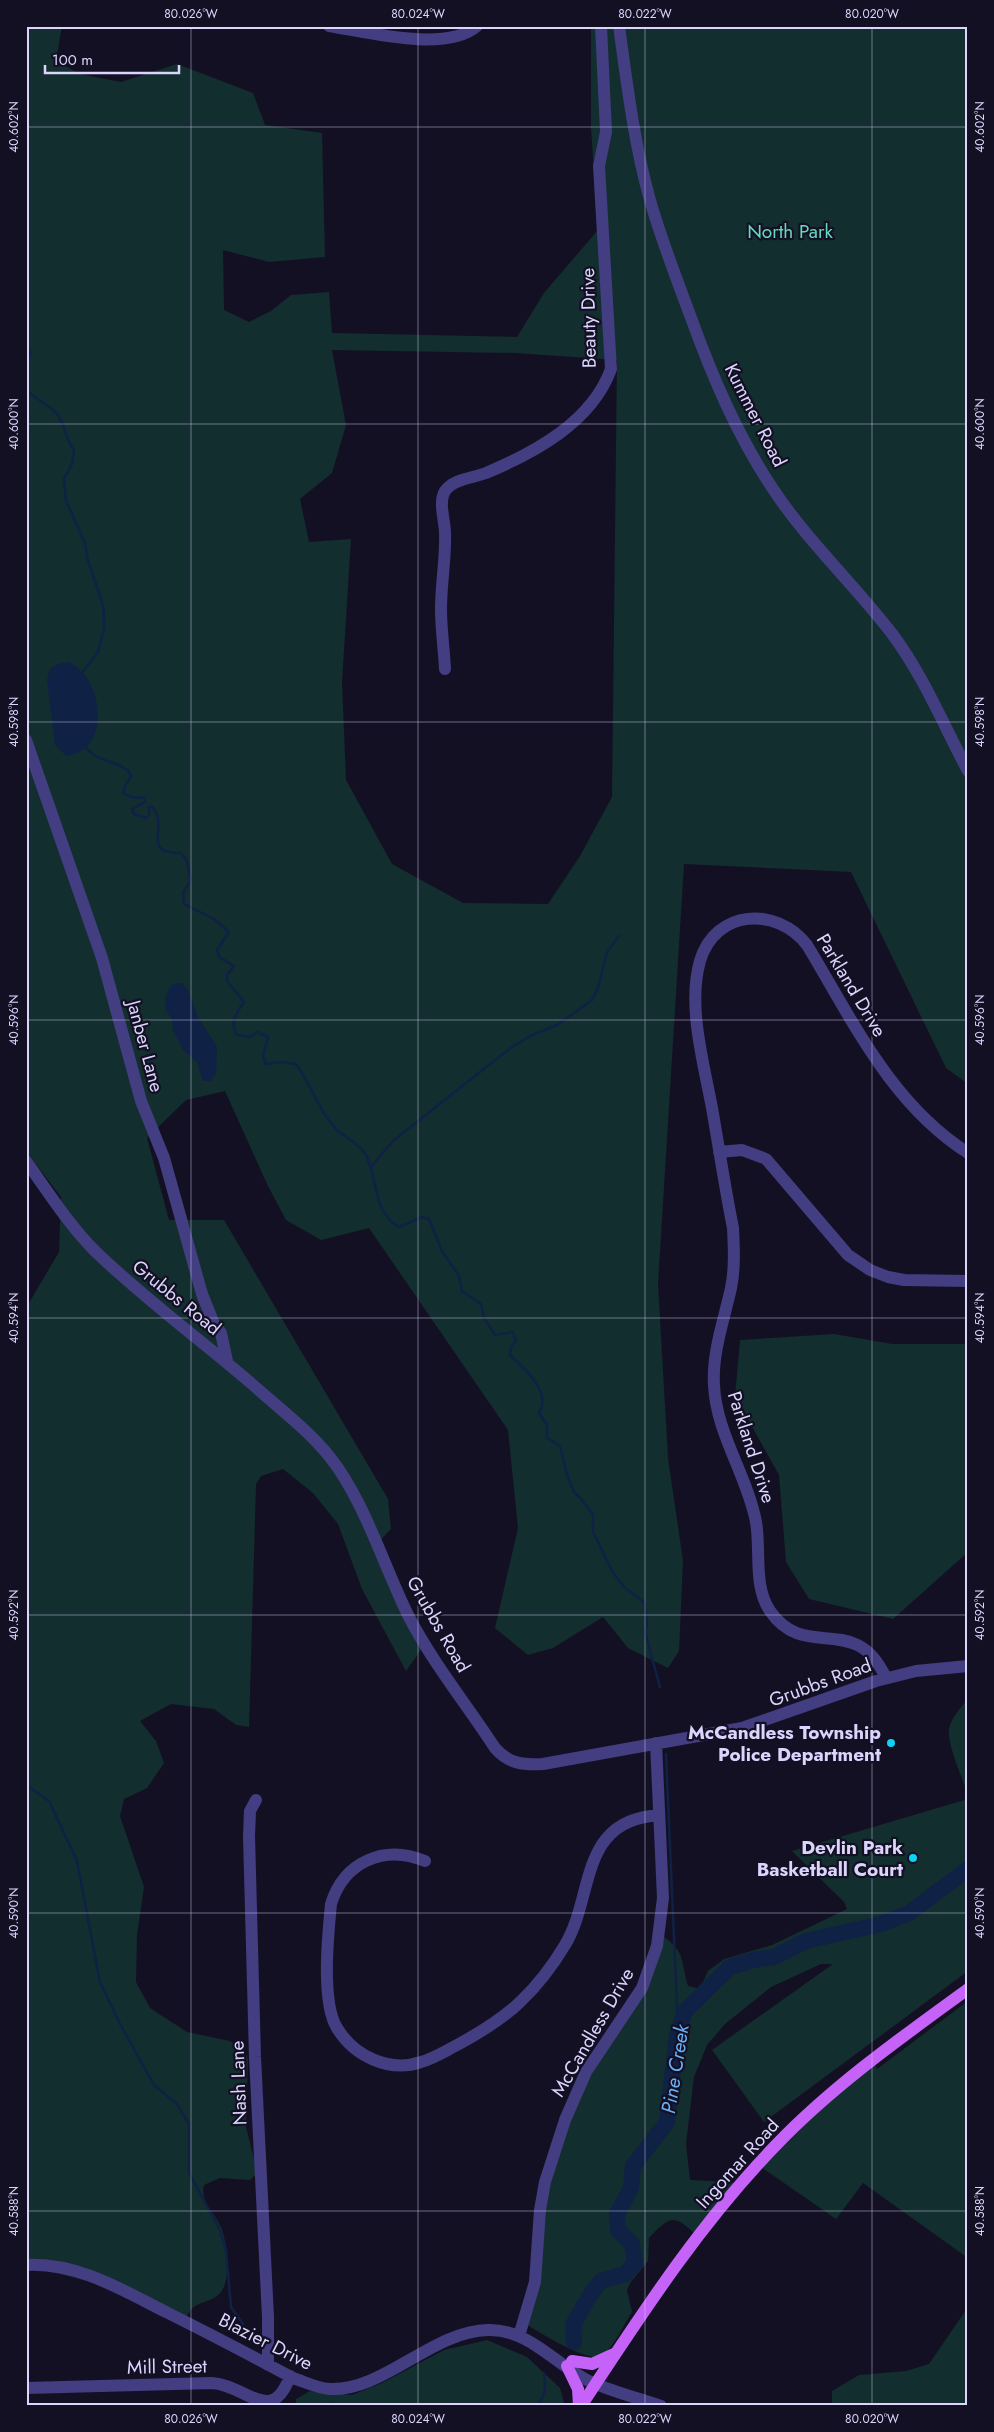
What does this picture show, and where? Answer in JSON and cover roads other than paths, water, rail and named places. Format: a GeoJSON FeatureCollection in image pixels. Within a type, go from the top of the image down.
{"type":"FeatureCollection","features":[{"type":"Feature","properties":{"kind":"main road","name":"Ingomar Road"},"geometry":{"type":"LineString","coordinates":[[580,2406],[687,2249],[738,2187],[777,2144],[852,2076],[968,1989]]}},
{"type":"Feature","properties":{"kind":"main road"},"geometry":{"type":"LineString","coordinates":[[580,2406],[578,2389],[570,2364],[601,2362],[616,2353]]}},
{"type":"Feature","properties":{"kind":"street"},"geometry":{"type":"LineString","coordinates":[[329,26],[426,41],[450,39],[477,26]]}},
{"type":"Feature","properties":{"kind":"street","name":"Beauty Drive"},"geometry":{"type":"LineString","coordinates":[[445,669],[441,607],[445,533],[442,498],[444,492],[455,483],[484,474],[520,458],[561,431],[586,409],[602,389],[611,369],[599,166],[606,132],[601,26]]}},
{"type":"Feature","properties":{"kind":"street","name":"Kummer Road"},"geometry":{"type":"LineString","coordinates":[[619,26],[629,101],[649,198],[660,234],[723,400],[755,460],[789,511],[895,637],[915,668],[968,772]]}},
{"type":"Feature","properties":{"kind":"street","name":"Janber Lane"},"geometry":{"type":"LineString","coordinates":[[26,740],[102,958],[141,1101],[164,1158],[202,1294],[214,1324],[222,1333],[227,1361]]}},
{"type":"Feature","properties":{"kind":"street","name":"Parkland Drive"},"geometry":{"type":"LineString","coordinates":[[886,1678],[872,1654],[856,1643],[840,1639],[808,1637],[790,1630],[774,1617],[762,1593],[758,1538],[753,1508],[719,1414],[714,1389],[714,1366],[730,1289],[734,1259],[733,1228],[700,1043],[697,975],[702,954],[718,932],[740,920],[754,918],[779,922],[801,937],[893,1086],[932,1127],[968,1153]]}},
{"type":"Feature","properties":{"kind":"street"},"geometry":{"type":"LineString","coordinates":[[719,1152],[742,1150],[766,1159],[848,1255],[870,1270],[888,1278],[904,1280],[968,1281]]}},
{"type":"Feature","properties":{"kind":"street","name":"Grubbs Road"},"geometry":{"type":"LineString","coordinates":[[26,1161],[78,1233],[96,1252],[134,1286],[227,1361],[308,1434],[330,1458],[346,1482],[418,1632],[501,1755],[515,1763],[543,1764],[752,1726],[886,1678],[934,1669],[968,1666]]}},
{"type":"Feature","properties":{"kind":"street","name":"McCandless Drive"},"geometry":{"type":"LineString","coordinates":[[519,2336],[535,2282],[540,2210],[545,2182],[567,2113],[586,2072],[634,2003],[654,1960],[660,1934],[662,1903],[656,1743]]}},
{"type":"Feature","properties":{"kind":"street","name":"Nash Lane"},"geometry":{"type":"LineString","coordinates":[[256,1800],[250,1811],[249,1836],[255,2057],[268,2326],[268,2365]]}},
{"type":"Feature","properties":{"kind":"street"},"geometry":{"type":"LineString","coordinates":[[425,1861],[408,1855],[392,1854],[367,1859],[346,1875],[335,1891],[331,1904],[328,1992],[333,2019],[344,2037],[358,2052],[390,2064],[412,2064],[429,2059],[487,2028],[520,2002],[546,1974],[572,1933],[596,1856],[605,1840],[619,1827],[631,1820],[659,1815]]}},
{"type":"Feature","properties":{"kind":"street","name":"Blazier Drive"},"geometry":{"type":"LineString","coordinates":[[26,2265],[61,2267],[80,2271],[290,2376],[319,2387],[349,2387],[377,2377],[460,2335],[487,2330],[533,2337],[570,2364],[588,2373],[596,2384]]}},
{"type":"Feature","properties":{"kind":"street","name":"Mill Street"},"geometry":{"type":"LineString","coordinates":[[26,2388],[212,2383],[232,2387],[249,2401],[272,2402],[280,2398],[290,2376]]}},
{"type":"Feature","properties":{"kind":"street"},"geometry":{"type":"LineString","coordinates":[[596,2384],[661,2406]]}},
{"type":"Feature","properties":{"kind":"water"},"geometry":{"type":"Polygon","coordinates":[[[68,662],[80,670],[89,682],[98,712],[96,728],[91,741],[81,751],[66,756],[55,745],[47,680],[50,669],[58,664],[68,662]]]}},
{"type":"Feature","properties":{"kind":"water"},"geometry":{"type":"Polygon","coordinates":[[[182,983],[188,990],[198,1017],[217,1047],[216,1074],[211,1081],[203,1081],[197,1062],[183,1050],[173,1030],[172,1019],[166,1010],[165,999],[170,986],[182,983]]]}},
{"type":"Feature","properties":{"kind":"waterway"},"geometry":{"type":"LineString","coordinates":[[26,342],[30,352],[26,371]]}},
{"type":"Feature","properties":{"kind":"waterway"},"geometry":{"type":"LineString","coordinates":[[26,389],[57,414],[74,450],[72,464],[64,479],[66,501],[85,543],[88,561],[103,605],[104,618],[104,629],[98,652],[81,674]]}},
{"type":"Feature","properties":{"kind":"waterway"},"geometry":{"type":"LineString","coordinates":[[84,745],[96,756],[117,764],[128,771],[131,776],[123,793],[131,797],[145,798],[145,802],[132,809],[134,814],[146,818],[149,815],[149,807],[153,807],[157,815],[158,844],[162,849],[169,852],[181,853],[187,861],[191,881],[183,892],[184,904],[214,919],[229,932],[217,950],[219,957],[234,966],[227,975],[227,981],[244,1002],[234,1022],[237,1035],[250,1037],[257,1032],[268,1037],[263,1056],[266,1064],[282,1062],[296,1064],[330,1122],[364,1152],[380,1205],[391,1221],[399,1227],[422,1217],[429,1219],[442,1251],[459,1276],[462,1291],[481,1304],[484,1318],[495,1335],[513,1332],[516,1341],[511,1347],[510,1355],[535,1381],[539,1389],[542,1397],[539,1413],[547,1425],[547,1438],[560,1446],[567,1475],[574,1492],[593,1515],[593,1532],[612,1571],[625,1588],[644,1602],[647,1624],[645,1632],[660,1687]]}},
{"type":"Feature","properties":{"kind":"waterway"},"geometry":{"type":"LineString","coordinates":[[371,1167],[393,1141],[509,1049],[532,1035],[557,1025],[592,1000],[598,988],[607,952],[619,936]]}},
{"type":"Feature","properties":{"kind":"waterway"},"geometry":{"type":"LineString","coordinates":[[666,1754],[678,2030]]}},
{"type":"Feature","properties":{"kind":"waterway"},"geometry":{"type":"LineString","coordinates":[[26,1785],[49,1801],[77,1861],[100,1982],[119,2022],[154,2085],[176,2103],[189,2124],[189,2173],[220,2230],[226,2251],[231,2307],[243,2324],[242,2332]]}},
{"type":"Feature","properties":{"kind":"waterway","name":"Pine Creek"},"geometry":{"type":"LineString","coordinates":[[574,2342],[573,2325],[590,2295],[601,2281],[625,2274],[635,2263],[632,2244],[618,2230],[617,2214],[631,2188],[633,2166],[667,2122],[677,2035],[685,2011],[730,1967],[753,1960],[774,1957],[806,1941],[881,1924],[909,1913],[968,1869]]}},
{"type":"Feature","properties":{"kind":"waterway","name":"Pine Creek"},"geometry":{"type":"LineString","coordinates":[[536,2406],[542,2399],[544,2391],[544,2373]]}},
{"type":"Feature","properties":{"kind":"waterway"},"geometry":{"type":"LineString","coordinates":[[332,2403],[335,2406]]}},
{"type":"Feature","properties":{"kind":"place","name":"McCandless Township Police Department"},"geometry":{"type":"Point","coordinates":[891,1743]}},
{"type":"Feature","properties":{"kind":"place","name":"Devlin Park Basketball Court"},"geometry":{"type":"Point","coordinates":[913,1858]}},
{"type":"Feature","properties":{"kind":"park label","name":"North Park"},"geometry":{"type":"Point","coordinates":[790,231]}}]}
